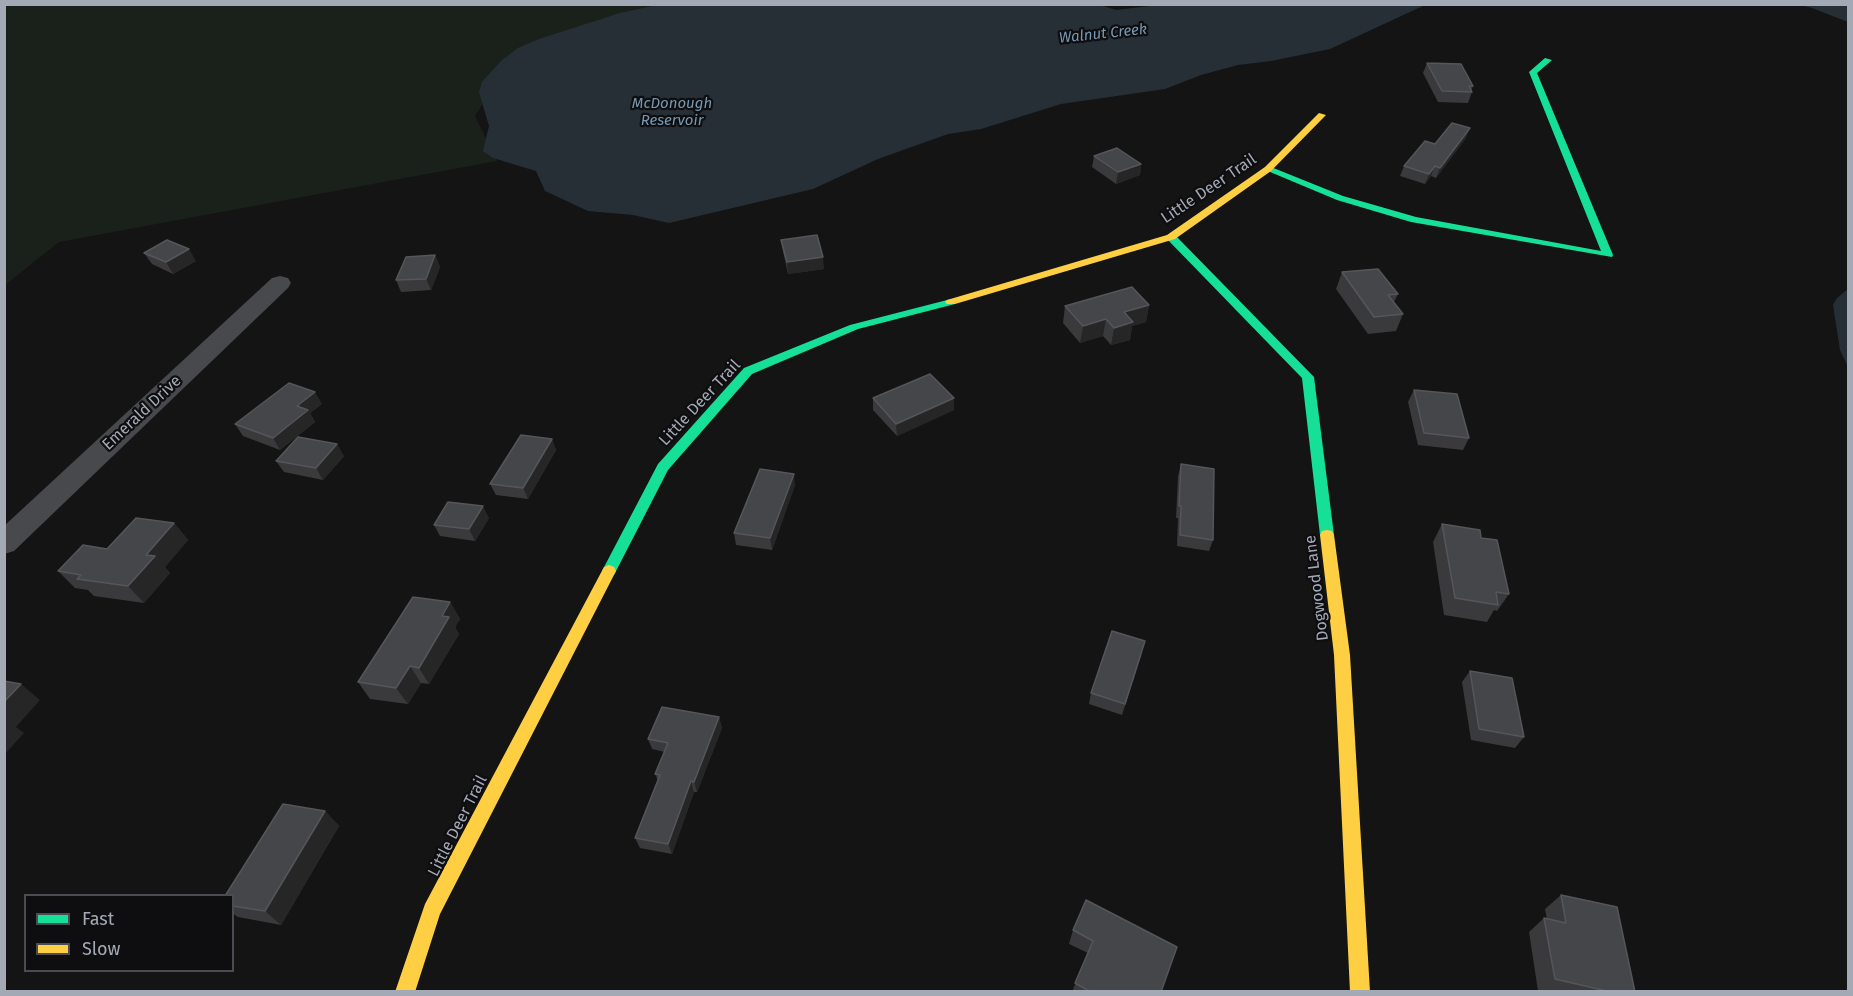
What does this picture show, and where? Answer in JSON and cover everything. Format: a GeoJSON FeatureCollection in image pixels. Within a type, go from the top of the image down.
{"type":"FeatureCollection","features":[{"type":"Feature","properties":{"kind":"street"},"geometry":{"type":"LineString","coordinates":[[1269,169],[1340,198],[1415,220],[1608,255],[1533,72],[1548,60]]}},
{"type":"Feature","properties":{"kind":"street","name":"Little Deer Trail"},"geometry":{"type":"LineString","coordinates":[[405,992],[432,911],[663,467],[748,371],[854,327],[958,300],[1171,237],[1269,169],[1322,115]]}},
{"type":"Feature","properties":{"kind":"street","name":"Dogwood Lane"},"geometry":{"type":"LineString","coordinates":[[1171,237],[1308,376],[1342,655],[1360,992]]}},
{"type":"Feature","properties":{"kind":"street","name":"Emerald Drive"},"geometry":{"type":"LineString","coordinates":[[4,543],[280,283]]}},
{"type":"Feature","properties":{"kind":"shaded area"},"geometry":{"type":"Polygon","coordinates":[[[5,5],[701,5],[504,70],[475,116],[497,161],[59,242],[5,285],[5,5]]]}},
{"type":"Feature","properties":{"kind":"water","name":"McDonough Reservoir"},"geometry":{"type":"Polygon","coordinates":[[[662,4],[1097,4],[1116,10],[1166,4],[1425,5],[1330,49],[1238,65],[1201,75],[1165,89],[1061,104],[981,129],[948,134],[878,159],[813,189],[669,223],[633,215],[588,211],[545,191],[536,171],[493,158],[483,151],[489,126],[479,92],[482,82],[501,61],[518,48],[539,39],[620,13],[662,4]]]}},
{"type":"Feature","properties":{"kind":"water"},"geometry":{"type":"Polygon","coordinates":[[[1801,5],[1848,5],[1848,22],[1812,8],[1801,5]]]}},
{"type":"Feature","properties":{"kind":"water"},"geometry":{"type":"Polygon","coordinates":[[[1848,289],[1848,367],[1840,350],[1833,305],[1837,298],[1848,289]]]}},
{"type":"Feature","properties":{"kind":"building"},"geometry":{"type":"Polygon","coordinates":[[[1427,63],[1461,64],[1473,86],[1469,86],[1472,92],[1442,91],[1427,63]]]}},
{"type":"Feature","properties":{"kind":"building"},"geometry":{"type":"Polygon","coordinates":[[[1452,123],[1470,128],[1440,168],[1435,166],[1429,174],[1404,166],[1425,141],[1435,144],[1452,123]]]}},
{"type":"Feature","properties":{"kind":"building"},"geometry":{"type":"Polygon","coordinates":[[[1117,148],[1141,164],[1118,172],[1094,156],[1117,148]]]}},
{"type":"Feature","properties":{"kind":"building"},"geometry":{"type":"Polygon","coordinates":[[[817,235],[823,257],[787,262],[781,240],[817,235]]]}},
{"type":"Feature","properties":{"kind":"building"},"geometry":{"type":"Polygon","coordinates":[[[167,240],[189,249],[166,262],[144,253],[167,240]]]}},
{"type":"Feature","properties":{"kind":"building"},"geometry":{"type":"Polygon","coordinates":[[[435,255],[426,279],[396,280],[406,257],[435,255]]]}},
{"type":"Feature","properties":{"kind":"building"},"geometry":{"type":"Polygon","coordinates":[[[1378,269],[1398,294],[1388,295],[1403,314],[1374,317],[1342,272],[1378,269]]]}},
{"type":"Feature","properties":{"kind":"building"},"geometry":{"type":"Polygon","coordinates":[[[1132,287],[1149,305],[1124,312],[1133,322],[1114,328],[1106,319],[1083,326],[1065,306],[1132,287]]]}},
{"type":"Feature","properties":{"kind":"building"},"geometry":{"type":"Polygon","coordinates":[[[930,374],[954,398],[896,424],[873,398],[930,374]]]}},
{"type":"Feature","properties":{"kind":"building"},"geometry":{"type":"Polygon","coordinates":[[[289,383],[315,392],[297,406],[308,410],[273,438],[235,424],[289,383]]]}},
{"type":"Feature","properties":{"kind":"building"},"geometry":{"type":"Polygon","coordinates":[[[1414,390],[1457,394],[1469,438],[1424,433],[1414,390]]]}},
{"type":"Feature","properties":{"kind":"building"},"geometry":{"type":"Polygon","coordinates":[[[521,435],[552,439],[523,488],[490,484],[521,435]]]}},
{"type":"Feature","properties":{"kind":"building"},"geometry":{"type":"Polygon","coordinates":[[[298,437],[337,444],[316,468],[276,461],[298,437]]]}},
{"type":"Feature","properties":{"kind":"building"},"geometry":{"type":"Polygon","coordinates":[[[1181,464],[1214,469],[1213,540],[1180,535],[1181,464]]]}},
{"type":"Feature","properties":{"kind":"building"},"geometry":{"type":"Polygon","coordinates":[[[760,469],[794,474],[770,538],[734,533],[760,469]]]}},
{"type":"Feature","properties":{"kind":"building"},"geometry":{"type":"Polygon","coordinates":[[[448,502],[483,506],[469,529],[434,525],[448,502]]]}},
{"type":"Feature","properties":{"kind":"building"},"geometry":{"type":"Polygon","coordinates":[[[136,518],[174,523],[146,555],[155,556],[128,586],[77,579],[81,575],[58,571],[83,545],[107,549],[136,518]]]}},
{"type":"Feature","properties":{"kind":"building"},"geometry":{"type":"Polygon","coordinates":[[[1442,524],[1480,530],[1481,538],[1497,540],[1509,594],[1496,592],[1498,605],[1455,598],[1442,524]]]}},
{"type":"Feature","properties":{"kind":"building"},"geometry":{"type":"Polygon","coordinates":[[[413,597],[450,602],[442,616],[449,617],[419,668],[410,666],[396,688],[358,682],[413,597]]]}},
{"type":"Feature","properties":{"kind":"building"},"geometry":{"type":"Polygon","coordinates":[[[1112,631],[1145,641],[1125,704],[1091,693],[1112,631]]]}},
{"type":"Feature","properties":{"kind":"building"},"geometry":{"type":"Polygon","coordinates":[[[1470,671],[1512,678],[1524,737],[1479,729],[1470,671]]]}},
{"type":"Feature","properties":{"kind":"building"},"geometry":{"type":"Polygon","coordinates":[[[4,681],[21,684],[4,702],[4,681]]]}},
{"type":"Feature","properties":{"kind":"building"},"geometry":{"type":"Polygon","coordinates":[[[662,707],[719,717],[694,782],[691,781],[668,844],[635,838],[660,775],[655,774],[668,743],[648,739],[662,707]]]}},
{"type":"Feature","properties":{"kind":"building"},"geometry":{"type":"Polygon","coordinates":[[[283,804],[325,811],[265,911],[234,906],[234,894],[226,894],[283,804]]]}},
{"type":"Feature","properties":{"kind":"building"},"geometry":{"type":"Polygon","coordinates":[[[1561,895],[1617,907],[1635,992],[1611,992],[1555,979],[1544,918],[1566,923],[1561,895]]]}},
{"type":"Feature","properties":{"kind":"building"},"geometry":{"type":"Polygon","coordinates":[[[1086,900],[1177,947],[1161,992],[1091,992],[1075,983],[1093,941],[1073,930],[1086,900]]]}},
{"type":"Feature","properties":{"kind":"traffic: fast"},"geometry":{"type":"LineString","coordinates":[[1268,169],[1340,198],[1415,220],[1608,255],[1533,72],[1548,60]]}},
{"type":"Feature","properties":{"kind":"traffic: fast"},"geometry":{"type":"LineString","coordinates":[[1171,237],[1308,377],[1327,535]]}},
{"type":"Feature","properties":{"kind":"traffic: fast"},"geometry":{"type":"LineString","coordinates":[[609,571],[663,467],[748,371],[854,327],[951,302]]}},
{"type":"Feature","properties":{"kind":"traffic: slow"},"geometry":{"type":"LineString","coordinates":[[951,302],[1171,237],[1268,169],[1322,115]]}},
{"type":"Feature","properties":{"kind":"traffic: slow"},"geometry":{"type":"LineString","coordinates":[[1327,535],[1342,655],[1360,992]]}},
{"type":"Feature","properties":{"kind":"traffic: slow"},"geometry":{"type":"LineString","coordinates":[[405,992],[432,911],[609,571]]}},
{"type":"Feature","properties":{"kind":"water label","name":"Walnut Creek"},"geometry":{"type":"Point","coordinates":[1103,34]}}]}
